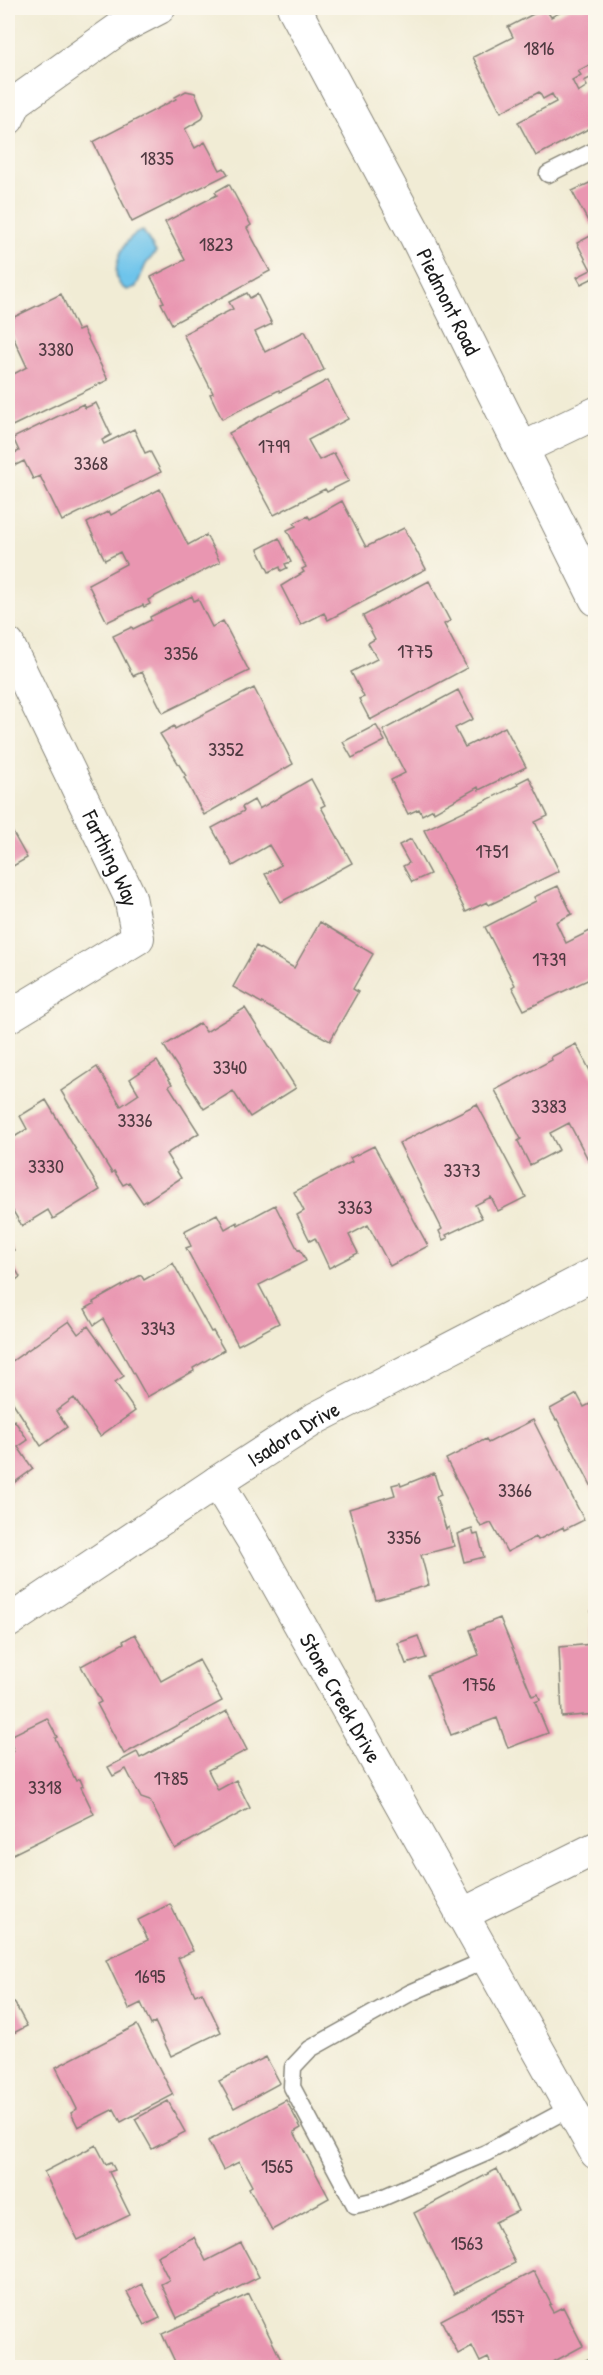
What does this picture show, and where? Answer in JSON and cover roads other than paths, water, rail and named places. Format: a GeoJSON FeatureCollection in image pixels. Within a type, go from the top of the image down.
{"type":"FeatureCollection","features":[{"type":"Feature","properties":{"kind":"main road","name":"Piedmont Road"},"geometry":{"type":"LineString","coordinates":[[294,8],[416,236],[596,599]]}},
{"type":"Feature","properties":{"kind":"street"},"geometry":{"type":"LineString","coordinates":[[8,119],[16,102],[120,28],[159,8]]}},
{"type":"Feature","properties":{"kind":"street"},"geometry":{"type":"LineString","coordinates":[[521,449],[596,413]]}},
{"type":"Feature","properties":{"kind":"street","name":"Farthing Way"},"geometry":{"type":"LineString","coordinates":[[8,644],[130,897],[138,938],[8,1017]]}},
{"type":"Feature","properties":{"kind":"street","name":"Isadora Drive"},"geometry":{"type":"LineString","coordinates":[[8,1622],[316,1418],[596,1273]]}},
{"type":"Feature","properties":{"kind":"street","name":"Stone Creek Drive"},"geometry":{"type":"LineString","coordinates":[[217,1482],[253,1541],[596,2153]]}},
{"type":"Feature","properties":{"kind":"street"},"geometry":{"type":"LineString","coordinates":[[461,1915],[596,1848]]}},
{"type":"Feature","properties":{"kind":"lane"},"geometry":{"type":"LineString","coordinates":[[548,174],[596,150]]}},
{"type":"Feature","properties":{"kind":"lane"},"geometry":{"type":"LineString","coordinates":[[486,1960],[410,1993],[310,2049],[293,2067],[292,2087],[355,2205],[377,2200],[486,2153],[570,2108]]}},
{"type":"Feature","properties":{"kind":"water"},"geometry":{"type":"Polygon","coordinates":[[[143,231],[156,252],[146,264],[136,287],[127,290],[120,285],[116,268],[128,240],[143,231]]]}}]}
